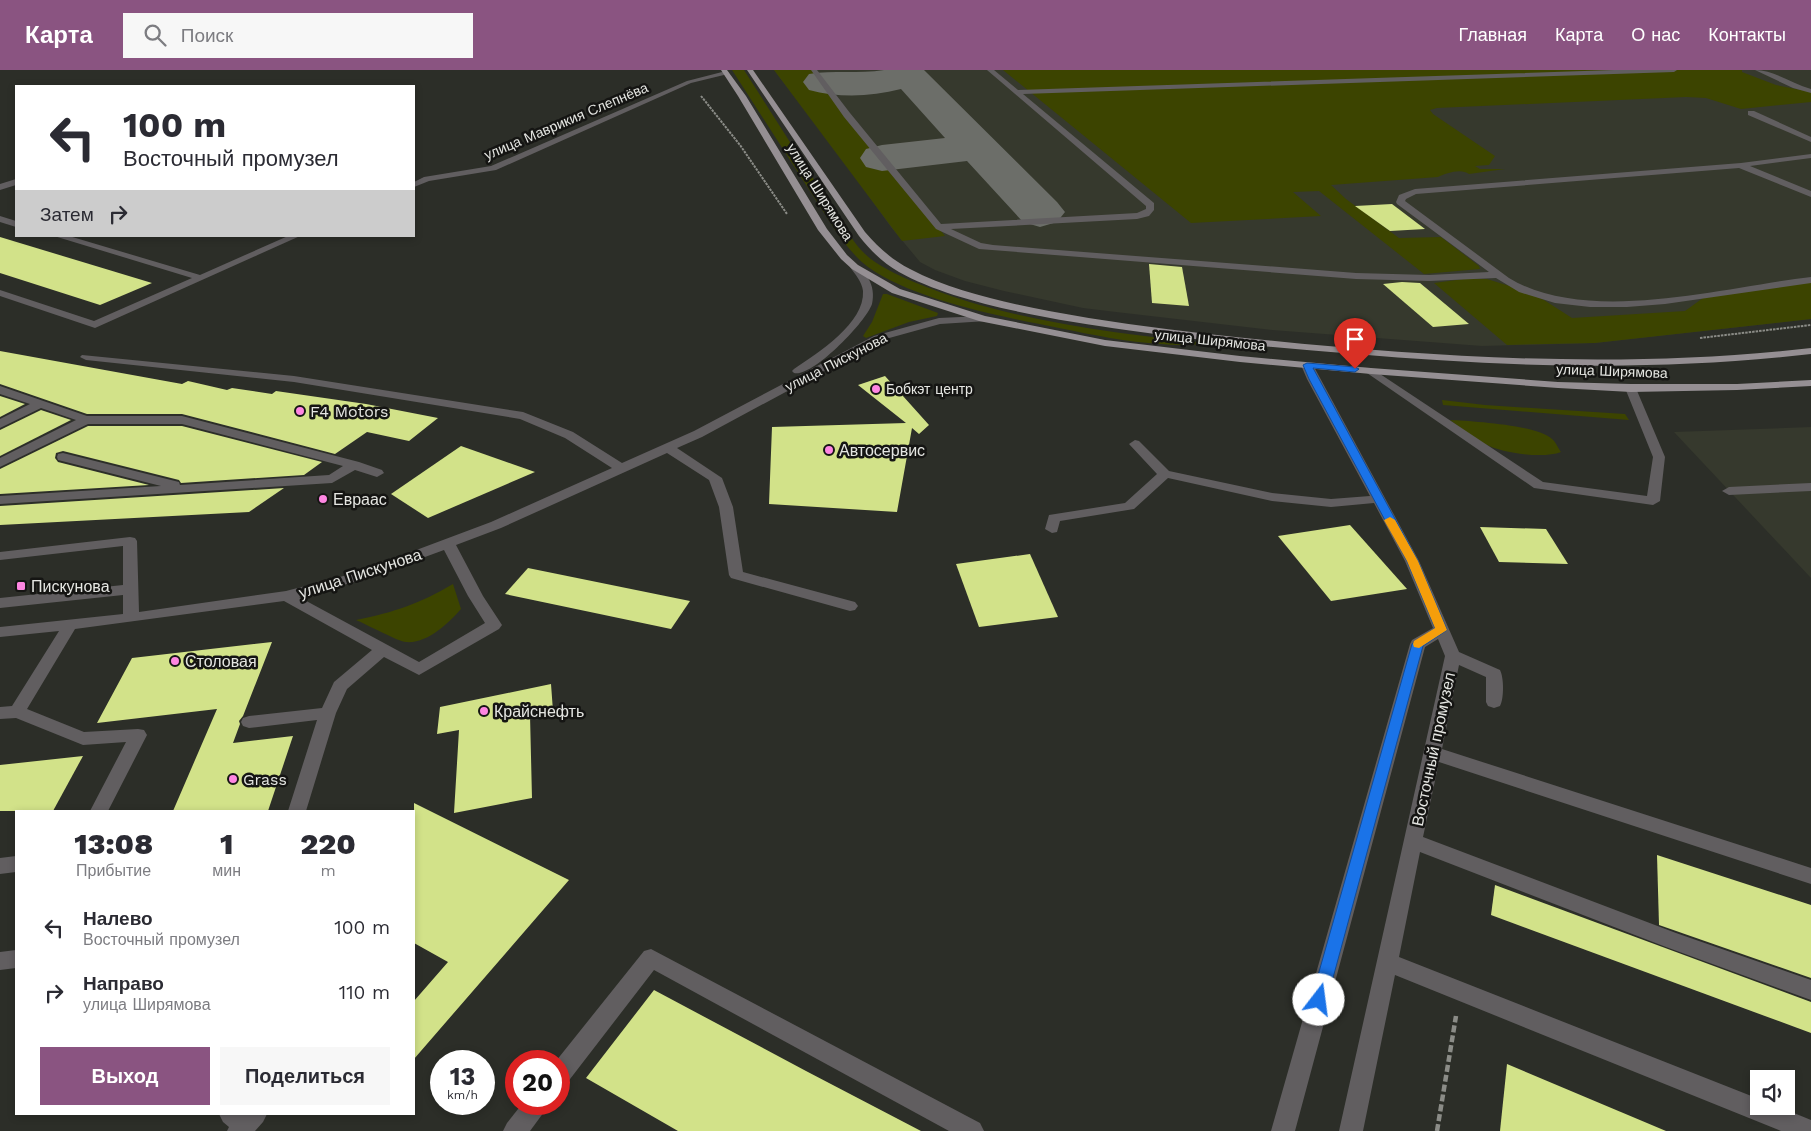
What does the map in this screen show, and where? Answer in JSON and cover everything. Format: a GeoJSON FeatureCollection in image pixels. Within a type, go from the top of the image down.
{"type":"FeatureCollection","features":[{"type":"Feature","properties":{"kind":"main road","name":"улица Ширямова"},"geometry":{"type":"LineString","coordinates":[[750,70],[862,234],[875,249],[909,273],[942,286],[1032,310],[1162,332],[1327,349],[1440,357],[1637,364],[1697,362],[1811,352]]}},
{"type":"Feature","properties":{"kind":"main road","name":"улица Ширямова"},"geometry":{"type":"LineString","coordinates":[[725,72],[742,96],[823,230],[855,267],[896,290],[983,319],[1104,343],[1371,371],[1558,385],[1630,388],[1737,387],[1811,383]]}},
{"type":"Feature","properties":{"kind":"street"},"geometry":{"type":"LineString","coordinates":[[814,70],[847,115],[939,227],[979,246],[1356,276],[1429,278],[1498,275]]}},
{"type":"Feature","properties":{"kind":"street"},"geometry":{"type":"LineString","coordinates":[[939,227],[1137,216],[1146,214],[1150,210],[1151,205],[990,70]]}},
{"type":"Feature","properties":{"kind":"street"},"geometry":{"type":"LineString","coordinates":[[1017,92],[1419,77],[1674,70]]}},
{"type":"Feature","properties":{"kind":"street"},"geometry":{"type":"LineString","coordinates":[[1758,70],[1795,87],[1811,91]]}},
{"type":"Feature","properties":{"kind":"street","name":"улица Маврикия Слепнёва"},"geometry":{"type":"LineString","coordinates":[[415,185],[427,179],[493,168],[689,82],[725,72]]}},
{"type":"Feature","properties":{"kind":"street"},"geometry":{"type":"LineString","coordinates":[[1751,114],[1811,140]]}},
{"type":"Feature","properties":{"kind":"street"},"geometry":{"type":"LineString","coordinates":[[1786,129],[1803,128]]}},
{"type":"Feature","properties":{"kind":"street"},"geometry":{"type":"LineString","coordinates":[[1811,156],[1740,165],[1415,192],[1402,197],[1400,202],[1408,210],[1460,245],[1510,283],[1534,294],[1557,300],[1597,305],[1670,299],[1811,280]]}},
{"type":"Feature","properties":{"kind":"street"},"geometry":{"type":"LineString","coordinates":[[1740,165],[1811,194]]}},
{"type":"Feature","properties":{"kind":"street"},"geometry":{"type":"LineString","coordinates":[[0,187],[15,182]]}},
{"type":"Feature","properties":{"kind":"street"},"geometry":{"type":"LineString","coordinates":[[0,219],[15,224]]}},
{"type":"Feature","properties":{"kind":"street"},"geometry":{"type":"LineString","coordinates":[[61,237],[201,278]]}},
{"type":"Feature","properties":{"kind":"street"},"geometry":{"type":"LineString","coordinates":[[0,293],[95,325],[294,237]]}},
{"type":"Feature","properties":{"kind":"street","name":"улица Пискунова"},"geometry":{"type":"LineString","coordinates":[[698,434],[810,362],[846,333],[864,310],[868,298],[866,283],[855,267]]}},
{"type":"Feature","properties":{"kind":"street","name":"улица Пискунова"},"geometry":{"type":"LineString","coordinates":[[0,632],[130,618],[286,596],[360,576],[496,525],[668,448],[698,434],[878,338],[939,321],[983,319]]}},
{"type":"Feature","properties":{"kind":"street"},"geometry":{"type":"LineString","coordinates":[[86,357],[294,379],[523,416],[569,435],[622,469]]}},
{"type":"Feature","properties":{"kind":"street","name":"Восточный промузел"},"geometry":{"type":"LineString","coordinates":[[1307,365],[1412,561],[1453,656],[1350,1131]]}},
{"type":"Feature","properties":{"kind":"street"},"geometry":{"type":"LineString","coordinates":[[1371,371],[1539,485],[1653,501],[1659,457],[1630,388]]}},
{"type":"Feature","properties":{"kind":"street"},"geometry":{"type":"LineString","coordinates":[[0,390],[86,420],[182,420],[354,465],[377,473]]}},
{"type":"Feature","properties":{"kind":"street"},"geometry":{"type":"LineString","coordinates":[[0,424],[40,404]]}},
{"type":"Feature","properties":{"kind":"street"},"geometry":{"type":"LineString","coordinates":[[0,464],[86,420]]}},
{"type":"Feature","properties":{"kind":"street"},"geometry":{"type":"LineString","coordinates":[[1135,444],[1165,474],[1272,498],[1331,503],[1378,499]]}},
{"type":"Feature","properties":{"kind":"street"},"geometry":{"type":"LineString","coordinates":[[668,448],[715,478],[726,507],[736,575],[850,606]]}},
{"type":"Feature","properties":{"kind":"street"},"geometry":{"type":"LineString","coordinates":[[63,457],[190,489]]}},
{"type":"Feature","properties":{"kind":"street"},"geometry":{"type":"LineString","coordinates":[[0,500],[332,479],[354,465]]}},
{"type":"Feature","properties":{"kind":"street"},"geometry":{"type":"LineString","coordinates":[[1052,529],[1054,518],[1129,506],[1165,474]]}},
{"type":"Feature","properties":{"kind":"street"},"geometry":{"type":"LineString","coordinates":[[1729,491],[1811,487]]}},
{"type":"Feature","properties":{"kind":"street"},"geometry":{"type":"LineString","coordinates":[[0,556],[130,541],[130,618]]}},
{"type":"Feature","properties":{"kind":"street"},"geometry":{"type":"LineString","coordinates":[[286,596],[419,669],[494,625],[479,605],[448,544]]}},
{"type":"Feature","properties":{"kind":"street"},"geometry":{"type":"LineString","coordinates":[[0,603],[130,589]]}},
{"type":"Feature","properties":{"kind":"street"},"geometry":{"type":"LineString","coordinates":[[70,625],[8,713],[83,739],[138,735],[100,810]]}},
{"type":"Feature","properties":{"kind":"street"},"geometry":{"type":"LineString","coordinates":[[1283,1131],[1418,644],[1442,630]]}},
{"type":"Feature","properties":{"kind":"street"},"geometry":{"type":"LineString","coordinates":[[297,810],[328,713],[340,686],[384,649]]}},
{"type":"Feature","properties":{"kind":"street"},"geometry":{"type":"LineString","coordinates":[[1453,656],[1494,674],[1494,702]]}},
{"type":"Feature","properties":{"kind":"street"},"geometry":{"type":"LineString","coordinates":[[249,722],[328,713]]}},
{"type":"Feature","properties":{"kind":"street"},"geometry":{"type":"LineString","coordinates":[[1432,753],[1811,876]]}},
{"type":"Feature","properties":{"kind":"street"},"geometry":{"type":"LineString","coordinates":[[1413,841],[1673,941],[1811,990]]}},
{"type":"Feature","properties":{"kind":"street"},"geometry":{"type":"LineString","coordinates":[[0,866],[15,864]]}},
{"type":"Feature","properties":{"kind":"street"},"geometry":{"type":"LineString","coordinates":[[570,1061],[651,958],[972,1131]]}},
{"type":"Feature","properties":{"kind":"street"},"geometry":{"type":"LineString","coordinates":[[1387,962],[1810,1131]]}},
{"type":"Feature","properties":{"kind":"street"},"geometry":{"type":"LineString","coordinates":[[516,1131],[528,1115]]}},
{"type":"Feature","properties":{"kind":"path"},"geometry":{"type":"LineString","coordinates":[[689,82],[740,145],[792,220]]}},
{"type":"Feature","properties":{"kind":"path"},"geometry":{"type":"LineString","coordinates":[[1697,339],[1811,325]]}},
{"type":"Feature","properties":{"kind":"path"},"geometry":{"type":"LineString","coordinates":[[1437,1131],[1460,991]]}},
{"type":"Feature","properties":{"kind":"shaded area"},"geometry":{"type":"Polygon","coordinates":[[[774,70],[1811,70],[1811,319],[1595,343],[1482,346],[1272,330],[1083,308],[1004,291],[965,281],[935,270],[920,262],[891,227],[774,70]]]}},
{"type":"Feature","properties":{"kind":"shaded area"},"geometry":{"type":"Polygon","coordinates":[[[1811,427],[1811,578],[1674,432],[1811,427]]]}},
{"type":"Feature","properties":{"kind":"green space"},"geometry":{"type":"Polygon","coordinates":[[[732,70],[744,70],[850,236],[867,256],[886,269],[949,295],[1023,316],[1100,330],[1214,344],[1174,345],[1148,343],[1084,333],[960,306],[909,289],[887,279],[868,267],[851,251],[837,233],[732,70]]]}},
{"type":"Feature","properties":{"kind":"green space"},"geometry":{"type":"Polygon","coordinates":[[[774,70],[814,70],[945,236],[902,241],[774,70]]]}},
{"type":"Feature","properties":{"kind":"green space"},"geometry":{"type":"Polygon","coordinates":[[[1003,70],[1742,70],[1742,72],[1776,85],[1811,92],[1811,102],[1741,109],[1706,98],[1686,97],[1437,108],[1430,110],[1433,114],[1495,156],[1489,165],[1475,166],[1480,169],[1505,169],[1469,174],[1458,171],[1438,177],[1331,185],[1346,199],[1399,238],[1441,237],[1479,266],[1480,269],[1424,274],[1319,191],[1293,192],[1321,216],[1191,223],[1003,70]]]}},
{"type":"Feature","properties":{"kind":"green space"},"geometry":{"type":"Polygon","coordinates":[[[1464,279],[1487,279],[1519,289],[1544,300],[1572,318],[1685,311],[1703,298],[1811,281],[1811,319],[1595,343],[1507,345],[1434,283],[1464,279]]]}},
{"type":"Feature","properties":{"kind":"green space"},"geometry":{"type":"Polygon","coordinates":[[[883,294],[938,313],[937,316],[909,322],[866,338],[863,336],[872,322],[883,294]]]}},
{"type":"Feature","properties":{"kind":"green space"},"geometry":{"type":"Polygon","coordinates":[[[1442,400],[1485,405],[1625,414],[1629,420],[1443,405],[1442,400]]]}},
{"type":"Feature","properties":{"kind":"green space"},"geometry":{"type":"Polygon","coordinates":[[[1450,420],[1473,421],[1533,430],[1552,439],[1561,452],[1533,455],[1501,450],[1485,444],[1450,420]]]}},
{"type":"Feature","properties":{"kind":"green space"},"geometry":{"type":"Polygon","coordinates":[[[453,584],[461,609],[437,632],[422,640],[414,642],[402,641],[356,620],[383,614],[406,606],[429,597],[453,584]]]}},
{"type":"Feature","properties":{"kind":"building"},"geometry":{"type":"Polygon","coordinates":[[[1392,204],[1425,229],[1390,231],[1355,206],[1392,204]]]}},
{"type":"Feature","properties":{"kind":"building"},"geometry":{"type":"Polygon","coordinates":[[[0,237],[152,283],[100,305],[0,273],[0,237]]]}},
{"type":"Feature","properties":{"kind":"building"},"geometry":{"type":"Polygon","coordinates":[[[1149,264],[1182,267],[1189,306],[1152,303],[1149,264]]]}},
{"type":"Feature","properties":{"kind":"building"},"geometry":{"type":"Polygon","coordinates":[[[1420,283],[1469,324],[1433,327],[1383,284],[1420,283]]]}},
{"type":"Feature","properties":{"kind":"building"},"geometry":{"type":"Polygon","coordinates":[[[0,351],[182,384],[188,381],[227,390],[232,388],[272,394],[276,391],[366,404],[438,418],[409,441],[367,432],[335,454],[182,414],[87,414],[0,384],[0,351]]]}},
{"type":"Feature","properties":{"kind":"building"},"geometry":{"type":"Polygon","coordinates":[[[885,376],[929,425],[919,434],[912,428],[897,512],[769,504],[772,427],[906,423],[858,385],[885,376]]]}},
{"type":"Feature","properties":{"kind":"building"},"geometry":{"type":"Polygon","coordinates":[[[0,396],[25,404],[0,417],[0,396]]]}},
{"type":"Feature","properties":{"kind":"building"},"geometry":{"type":"Polygon","coordinates":[[[41,410],[71,420],[0,456],[0,430],[41,410]]]}},
{"type":"Feature","properties":{"kind":"building"},"geometry":{"type":"Polygon","coordinates":[[[88,426],[182,426],[322,462],[304,475],[181,483],[179,480],[63,451],[56,453],[55,458],[58,462],[149,485],[0,494],[0,469],[88,426]]]}},
{"type":"Feature","properties":{"kind":"building"},"geometry":{"type":"Polygon","coordinates":[[[461,446],[535,472],[428,518],[391,494],[461,446]]]}},
{"type":"Feature","properties":{"kind":"building"},"geometry":{"type":"Polygon","coordinates":[[[284,488],[249,512],[0,525],[0,506],[284,488]]]}},
{"type":"Feature","properties":{"kind":"building"},"geometry":{"type":"Polygon","coordinates":[[[1350,525],[1407,589],[1331,601],[1278,536],[1350,525]]]}},
{"type":"Feature","properties":{"kind":"building"},"geometry":{"type":"Polygon","coordinates":[[[1480,527],[1546,529],[1568,564],[1499,562],[1480,527]]]}},
{"type":"Feature","properties":{"kind":"building"},"geometry":{"type":"Polygon","coordinates":[[[1030,554],[1058,617],[979,627],[956,564],[1030,554]]]}},
{"type":"Feature","properties":{"kind":"building"},"geometry":{"type":"Polygon","coordinates":[[[528,568],[690,601],[671,629],[505,594],[528,568]]]}},
{"type":"Feature","properties":{"kind":"building"},"geometry":{"type":"Polygon","coordinates":[[[272,642],[243,716],[239,721],[240,724],[233,743],[293,736],[268,810],[173,810],[217,709],[97,723],[132,658],[272,642]]]}},
{"type":"Feature","properties":{"kind":"building"},"geometry":{"type":"Polygon","coordinates":[[[551,684],[553,711],[530,715],[532,798],[454,813],[459,730],[437,734],[440,707],[551,684]]]}},
{"type":"Feature","properties":{"kind":"building"},"geometry":{"type":"Polygon","coordinates":[[[83,756],[54,810],[0,811],[0,765],[83,756]]]}},
{"type":"Feature","properties":{"kind":"building"},"geometry":{"type":"Polygon","coordinates":[[[414,803],[569,880],[415,1058],[415,1000],[448,962],[415,944],[414,803]]]}},
{"type":"Feature","properties":{"kind":"building"},"geometry":{"type":"Polygon","coordinates":[[[1657,855],[1811,905],[1811,978],[1659,925],[1657,855]]]}},
{"type":"Feature","properties":{"kind":"building"},"geometry":{"type":"Polygon","coordinates":[[[1495,885],[1811,1002],[1811,1033],[1491,915],[1495,885]]]}},
{"type":"Feature","properties":{"kind":"building"},"geometry":{"type":"Polygon","coordinates":[[[654,990],[921,1131],[678,1131],[586,1078],[654,990]]]}},
{"type":"Feature","properties":{"kind":"building"},"geometry":{"type":"Polygon","coordinates":[[[1507,1064],[1666,1131],[1500,1131],[1507,1064]]]}},
{"type":"Feature","properties":{"kind":"taxiway"},"geometry":{"type":"LineString","coordinates":[[903,70],[907,74]]}},
{"type":"Feature","properties":{"kind":"taxiway"},"geometry":{"type":"LineString","coordinates":[[822,82],[841,84],[880,82],[907,74]]}},
{"type":"Feature","properties":{"kind":"taxiway"},"geometry":{"type":"LineString","coordinates":[[907,74],[977,147]]}},
{"type":"Feature","properties":{"kind":"taxiway"},"geometry":{"type":"LineString","coordinates":[[882,158],[977,147]]}},
{"type":"Feature","properties":{"kind":"taxiway"},"geometry":{"type":"LineString","coordinates":[[977,147],[1040,212]]}},
{"type":"Feature","properties":{"kind":"slow traffic"},"geometry":{"type":"LineString","coordinates":[[1390,520],[1412,561],[1442,630],[1419,644]]}},
{"type":"Feature","properties":{"kind":"place","name":"Бобкэт центр"},"geometry":{"type":"Point","coordinates":[876,389]}},
{"type":"Feature","properties":{"kind":"place","name":"F4 Motors"},"geometry":{"type":"Point","coordinates":[300,411]}},
{"type":"Feature","properties":{"kind":"place","name":"Автосервис"},"geometry":{"type":"Point","coordinates":[829,450]}},
{"type":"Feature","properties":{"kind":"place","name":"Евраас"},"geometry":{"type":"Point","coordinates":[323,499]}},
{"type":"Feature","properties":{"kind":"place","name":"Пискунова"},"geometry":{"type":"Point","coordinates":[21,586]}},
{"type":"Feature","properties":{"kind":"place","name":"Столовая"},"geometry":{"type":"Point","coordinates":[175,661]}},
{"type":"Feature","properties":{"kind":"place","name":"Крайснефть"},"geometry":{"type":"Point","coordinates":[484,711]}},
{"type":"Feature","properties":{"kind":"place","name":"Grass"},"geometry":{"type":"Point","coordinates":[233,779]}},
{"type":"Feature","properties":{"kind":"route"},"geometry":{"type":"LineString","coordinates":[[1319,1000],[1418,644],[1442,630],[1412,561],[1307,365],[1355,369]]}}]}
